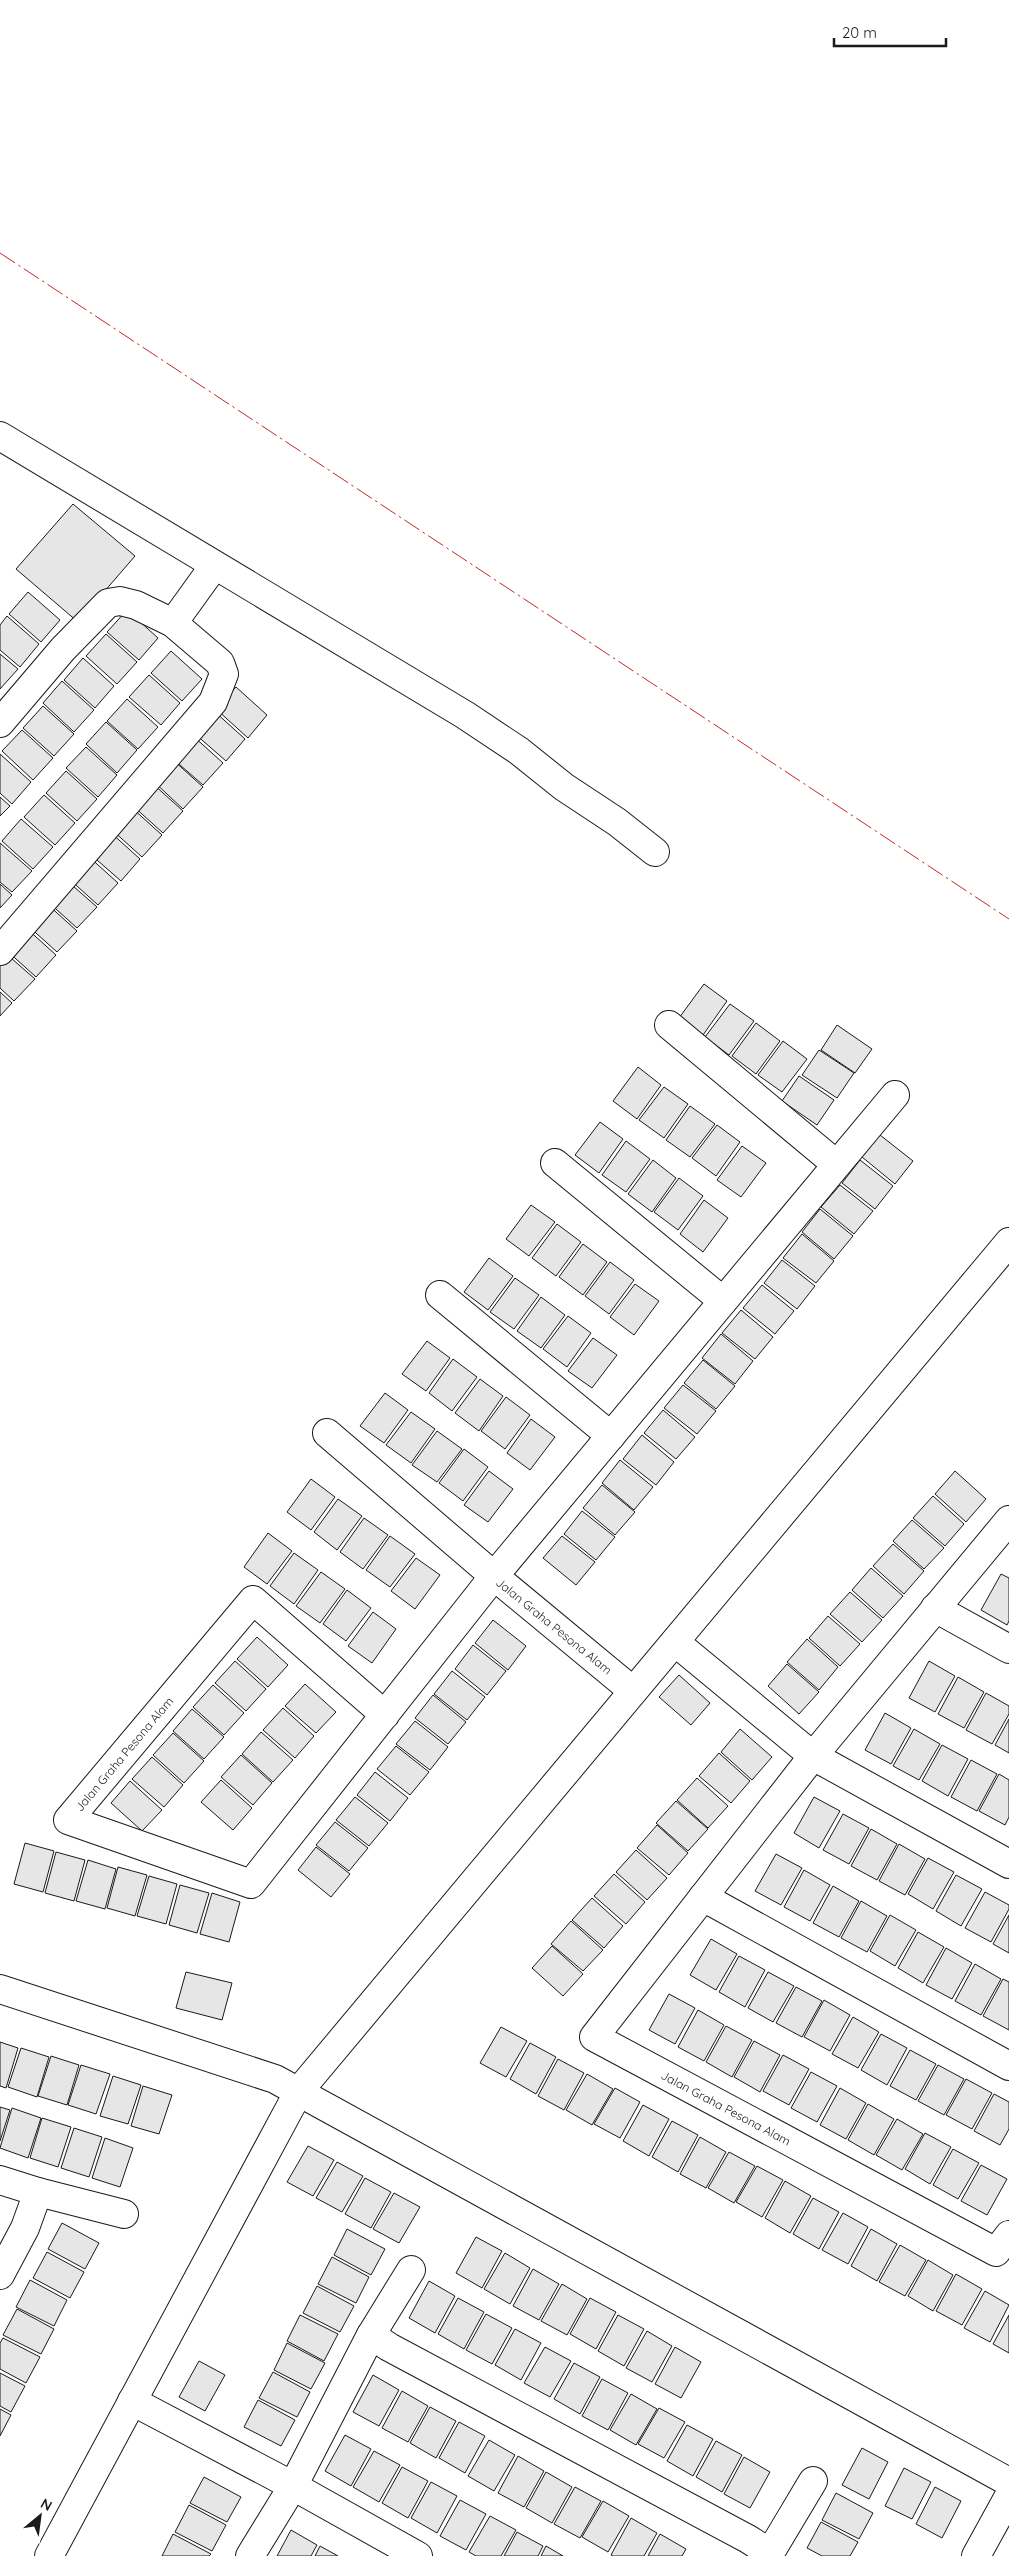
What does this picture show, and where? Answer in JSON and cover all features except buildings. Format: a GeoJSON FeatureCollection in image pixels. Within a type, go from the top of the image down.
{"type":"FeatureCollection","features":[{"type":"Feature","properties":{"kind":"street"},"geometry":{"type":"LineString","coordinates":[[0,436],[465,715],[520,751],[564,787],[617,822],[655,852]]}},
{"type":"Feature","properties":{"kind":"street"},"geometry":{"type":"LineString","coordinates":[[173,623],[214,566]]}},
{"type":"Feature","properties":{"kind":"street"},"geometry":{"type":"LineString","coordinates":[[0,723],[63,649],[108,603],[120,601],[136,605],[173,623],[220,663],[224,674],[213,702],[0,951]]}},
{"type":"Feature","properties":{"kind":"street"},"geometry":{"type":"LineString","coordinates":[[669,1025],[836,1164]]}},
{"type":"Feature","properties":{"kind":"street"},"geometry":{"type":"LineString","coordinates":[[327,1433],[494,1576],[895,1095]]}},
{"type":"Feature","properties":{"kind":"street"},"geometry":{"type":"LineString","coordinates":[[555,1164],[723,1301]]}},
{"type":"Feature","properties":{"kind":"street"},"geometry":{"type":"LineString","coordinates":[[49,2556],[299,2091],[675,1642],[1006,1252]]}},
{"type":"Feature","properties":{"kind":"street"},"geometry":{"type":"LineString","coordinates":[[440,1295],[611,1436]]}},
{"type":"Feature","properties":{"kind":"street","name":"Jalan Graha Pesona Alam"},"geometry":{"type":"LineString","coordinates":[[1009,1520],[813,1756],[594,2037],[996,2252],[1009,2235]]}},
{"type":"Feature","properties":{"kind":"street","name":"Jalan Graha Pesona Alam"},"geometry":{"type":"LineString","coordinates":[[385,1715],[253,1600],[68,1820],[251,1884],[385,1715],[494,1576],[634,1691]]}},
{"type":"Feature","properties":{"kind":"street"},"geometry":{"type":"LineString","coordinates":[[935,1608],[1009,1650]]}},
{"type":"Feature","properties":{"kind":"street"},"geometry":{"type":"LineString","coordinates":[[675,1642],[813,1756],[1009,1864]]}},
{"type":"Feature","properties":{"kind":"street"},"geometry":{"type":"LineString","coordinates":[[703,1897],[1009,2066]]}},
{"type":"Feature","properties":{"kind":"street"},"geometry":{"type":"LineString","coordinates":[[0,1989],[275,2079],[1009,2482]]}},
{"type":"Feature","properties":{"kind":"street"},"geometry":{"type":"LineString","coordinates":[[0,2180],[38,2192],[124,2214]]}},
{"type":"Feature","properties":{"kind":"street"},"geometry":{"type":"LineString","coordinates":[[0,2275],[25,2228],[38,2192]]}},
{"type":"Feature","properties":{"kind":"street"},"geometry":{"type":"LineString","coordinates":[[250,2556],[293,2486],[371,2335],[411,2270]]}},
{"type":"Feature","properties":{"kind":"street"},"geometry":{"type":"LineString","coordinates":[[371,2335],[389,2347],[740,2534],[768,2554],[814,2482]]}},
{"type":"Feature","properties":{"kind":"street"},"geometry":{"type":"LineString","coordinates":[[132,2401],[293,2486],[418,2556]]}},
{"type":"Feature","properties":{"kind":"street"},"geometry":{"type":"LineString","coordinates":[[976,2556],[1009,2496]]}},
{"type":"Feature","properties":{"kind":"power"},"geometry":{"type":"LineString","coordinates":[[0,253],[1009,919]]}}]}
